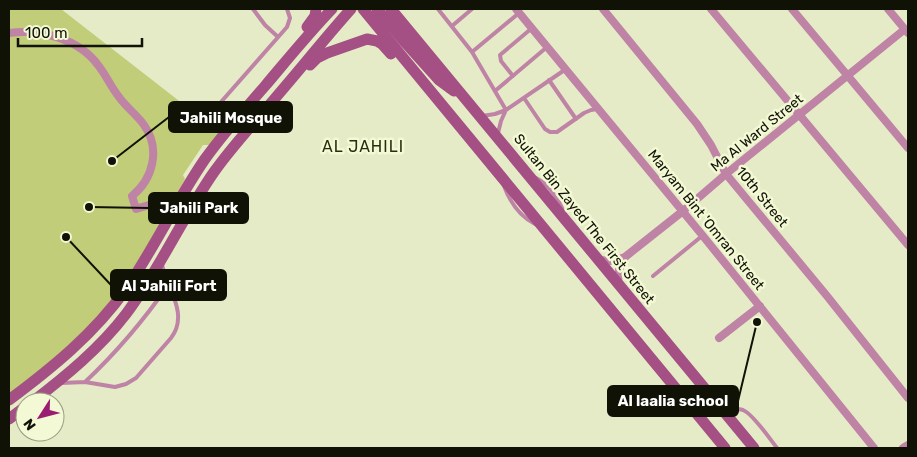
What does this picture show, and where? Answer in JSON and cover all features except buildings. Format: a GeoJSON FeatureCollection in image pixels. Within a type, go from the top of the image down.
{"type":"FeatureCollection","features":[{"type":"Feature","properties":{"kind":"main road"},"geometry":{"type":"LineString","coordinates":[[266,85],[280,60],[313,20],[316,9]]}},
{"type":"Feature","properties":{"kind":"main road"},"geometry":{"type":"LineString","coordinates":[[9,400],[48,370],[88,335],[113,306],[139,269],[174,207],[204,161],[229,128],[308,34],[332,9]]}},
{"type":"Feature","properties":{"kind":"main road"},"geometry":{"type":"LineString","coordinates":[[45,392],[78,364],[111,331],[138,297],[214,172],[351,9]]}},
{"type":"Feature","properties":{"kind":"main road"},"geometry":{"type":"LineString","coordinates":[[363,9],[725,448]]}},
{"type":"Feature","properties":{"kind":"main road"},"geometry":{"type":"LineString","coordinates":[[377,9],[439,80],[464,96]]}},
{"type":"Feature","properties":{"kind":"main road","name":"Sultan Bin Zayed The First Street"},"geometry":{"type":"LineString","coordinates":[[391,9],[754,448]]}},
{"type":"Feature","properties":{"kind":"main road"},"geometry":{"type":"LineString","coordinates":[[276,96],[289,87],[313,61],[322,55],[367,39],[372,39],[382,44],[402,65],[421,79]]}},
{"type":"Feature","properties":{"kind":"street","name":"10th Street"},"geometry":{"type":"LineString","coordinates":[[603,9],[698,124],[726,174],[908,398]]}},
{"type":"Feature","properties":{"kind":"street"},"geometry":{"type":"LineString","coordinates":[[710,9],[908,245]]}},
{"type":"Feature","properties":{"kind":"street"},"geometry":{"type":"LineString","coordinates":[[792,9],[908,148]]}},
{"type":"Feature","properties":{"kind":"street"},"geometry":{"type":"LineString","coordinates":[[888,9],[907,31]]}},
{"type":"Feature","properties":{"kind":"street","name":"Maryam Bint 'Omran Street"},"geometry":{"type":"LineString","coordinates":[[518,11],[600,109],[874,448]]}},
{"type":"Feature","properties":{"kind":"street","name":"Ma Al Ward Street"},"geometry":{"type":"LineString","coordinates":[[625,257],[848,75],[907,31]]}},
{"type":"Feature","properties":{"kind":"street"},"geometry":{"type":"LineString","coordinates":[[9,33],[29,32],[48,34],[74,45],[94,60],[120,98],[144,125],[151,140],[153,156],[151,170],[142,187],[132,196],[136,209],[162,202],[171,204],[174,207]]}},
{"type":"Feature","properties":{"kind":"street"},"geometry":{"type":"LineString","coordinates":[[599,260],[612,261],[625,257]]}},
{"type":"Feature","properties":{"kind":"street"},"geometry":{"type":"LineString","coordinates":[[618,284],[619,270],[625,257]]}},
{"type":"Feature","properties":{"kind":"street"},"geometry":{"type":"LineString","coordinates":[[719,338],[760,306]]}},
{"type":"Feature","properties":{"kind":"street"},"geometry":{"type":"LineString","coordinates":[[903,448],[908,444]]}},
{"type":"Feature","properties":{"kind":"lane"},"geometry":{"type":"LineString","coordinates":[[253,9],[265,25],[278,37]]}},
{"type":"Feature","properties":{"kind":"lane"},"geometry":{"type":"LineString","coordinates":[[229,128],[220,109],[222,102],[287,27],[290,21],[290,14],[287,9]]}},
{"type":"Feature","properties":{"kind":"lane"},"geometry":{"type":"LineString","coordinates":[[438,9],[472,52],[506,110]]}},
{"type":"Feature","properties":{"kind":"lane"},"geometry":{"type":"LineString","coordinates":[[452,26],[472,9]]}},
{"type":"Feature","properties":{"kind":"lane"},"geometry":{"type":"LineString","coordinates":[[472,52],[518,11]]}},
{"type":"Feature","properties":{"kind":"lane"},"geometry":{"type":"LineString","coordinates":[[513,76],[500,55],[532,28]]}},
{"type":"Feature","properties":{"kind":"lane"},"geometry":{"type":"LineString","coordinates":[[496,91],[548,47]]}},
{"type":"Feature","properties":{"kind":"lane"},"geometry":{"type":"LineString","coordinates":[[480,115],[495,114],[506,110],[566,69]]}},
{"type":"Feature","properties":{"kind":"lane"},"geometry":{"type":"LineString","coordinates":[[549,80],[576,119]]}},
{"type":"Feature","properties":{"kind":"lane"},"geometry":{"type":"LineString","coordinates":[[524,98],[545,130],[550,132],[557,132],[587,111],[600,109]]}},
{"type":"Feature","properties":{"kind":"lane"},"geometry":{"type":"LineString","coordinates":[[498,138],[499,126],[506,110]]}},
{"type":"Feature","properties":{"kind":"lane"},"geometry":{"type":"LineString","coordinates":[[653,276],[703,236]]}},
{"type":"Feature","properties":{"kind":"lane"},"geometry":{"type":"LineString","coordinates":[[54,385],[85,382],[115,387],[126,384],[136,378],[171,338],[177,326],[178,313],[161,260]]}},
{"type":"Feature","properties":{"kind":"lane"},"geometry":{"type":"LineString","coordinates":[[85,382],[101,368],[130,336],[148,314],[168,284]]}},
{"type":"Feature","properties":{"kind":"lane"},"geometry":{"type":"LineString","coordinates":[[722,411],[737,409],[746,412],[777,448]]}},
{"type":"Feature","properties":{"kind":"green space"},"geometry":{"type":"Polygon","coordinates":[[[9,9],[61,9],[219,132],[211,145],[203,145],[183,175],[185,179],[142,255],[105,309],[69,347],[9,394],[9,9]]]}},
{"type":"Feature","properties":{"kind":"place","name":"Jahili Mosque"},"geometry":{"type":"Point","coordinates":[112,161]}},
{"type":"Feature","properties":{"kind":"place","name":"Jahili Park"},"geometry":{"type":"Point","coordinates":[89,207]}},
{"type":"Feature","properties":{"kind":"place","name":"Al Jahili Fort"},"geometry":{"type":"Point","coordinates":[66,237]}},
{"type":"Feature","properties":{"kind":"place","name":"Al laalia school"},"geometry":{"type":"Point","coordinates":[757,322]}},
{"type":"Feature","properties":{"kind":"district","name":"AL JAHILI"},"geometry":{"type":"Point","coordinates":[363,146]}}]}
